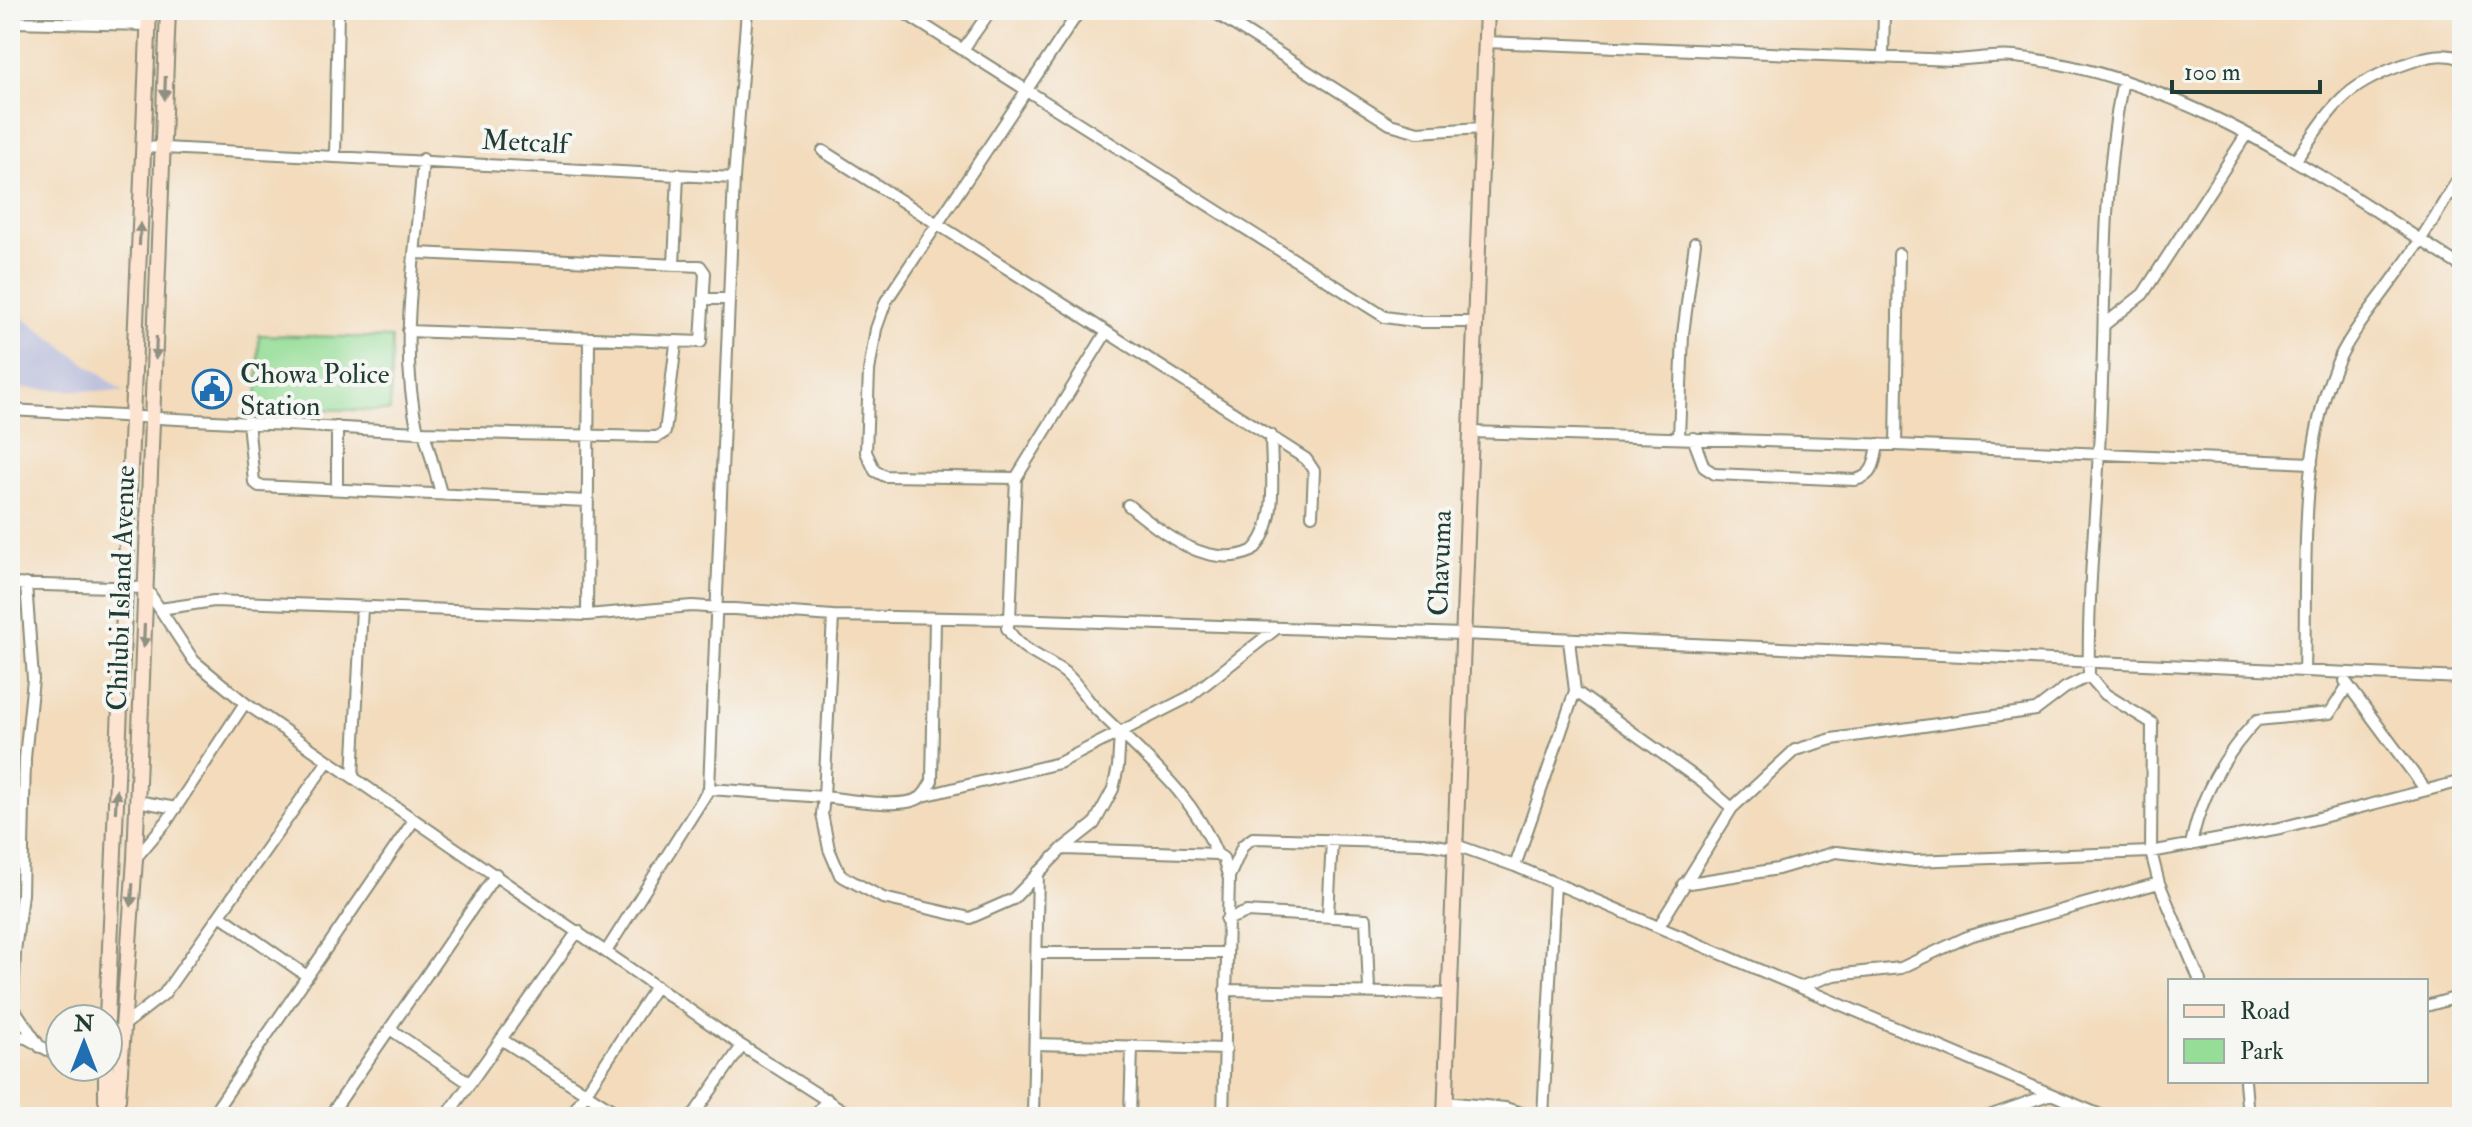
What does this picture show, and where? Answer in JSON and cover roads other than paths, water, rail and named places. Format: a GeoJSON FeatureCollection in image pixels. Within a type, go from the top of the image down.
{"type":"FeatureCollection","features":[{"type":"Feature","properties":{"kind":"street","name":"Chilubi Island Avenue"},"geometry":{"type":"LineString","coordinates":[[124,1012],[135,859],[168,10]]}},
{"type":"Feature","properties":{"kind":"street"},"geometry":{"type":"LineString","coordinates":[[335,156],[338,10]]}},
{"type":"Feature","properties":{"kind":"street"},"geometry":{"type":"LineString","coordinates":[[607,950],[709,789],[734,178],[747,10]]}},
{"type":"Feature","properties":{"kind":"street"},"geometry":{"type":"LineString","coordinates":[[900,10],[1385,317],[1420,322],[1475,322]]}},
{"type":"Feature","properties":{"kind":"street"},"geometry":{"type":"LineString","coordinates":[[964,48],[991,10]]}},
{"type":"Feature","properties":{"kind":"street"},"geometry":{"type":"LineString","coordinates":[[1016,478],[885,476],[875,471],[866,452],[869,371],[876,329],[904,270],[1029,91],[1080,10]]}},
{"type":"Feature","properties":{"kind":"street"},"geometry":{"type":"LineString","coordinates":[[1211,10],[1390,124],[1418,132],[1482,128]]}},
{"type":"Feature","properties":{"kind":"street","name":"Chavuma"},"geometry":{"type":"LineString","coordinates":[[1445,1110],[1487,10]]}},
{"type":"Feature","properties":{"kind":"street"},"geometry":{"type":"LineString","coordinates":[[1883,57],[1884,10]]}},
{"type":"Feature","properties":{"kind":"street","name":"Chilubi Island Avenue"},"geometry":{"type":"LineString","coordinates":[[108,1003],[149,17]]}},
{"type":"Feature","properties":{"kind":"street"},"geometry":{"type":"LineString","coordinates":[[10,22],[149,17]]}},
{"type":"Feature","properties":{"kind":"street"},"geometry":{"type":"LineString","coordinates":[[1486,42],[1954,60],[2012,56],[2123,80],[2206,112],[2295,161],[2462,267]]}},
{"type":"Feature","properties":{"kind":"street"},"geometry":{"type":"LineString","coordinates":[[2295,161],[2351,88],[2385,71],[2430,55],[2462,59]]}},
{"type":"Feature","properties":{"kind":"street"},"geometry":{"type":"LineString","coordinates":[[2123,80],[2110,148],[2104,240],[2104,325],[2089,670],[2105,694],[2152,723],[2151,852],[2159,883],[2199,979]]}},
{"type":"Feature","properties":{"kind":"street"},"geometry":{"type":"LineString","coordinates":[[2104,325],[2143,294],[2246,135]]}},
{"type":"Feature","properties":{"kind":"street","name":"Metcalf"},"geometry":{"type":"LineString","coordinates":[[145,147],[423,159],[734,178]]}},
{"type":"Feature","properties":{"kind":"street"},"geometry":{"type":"LineString","coordinates":[[823,151],[1311,463],[1312,515]]}},
{"type":"Feature","properties":{"kind":"street"},"geometry":{"type":"LineString","coordinates":[[423,159],[407,376],[441,493]]}},
{"type":"Feature","properties":{"kind":"street"},"geometry":{"type":"LineString","coordinates":[[2304,671],[2312,463],[2335,366],[2421,241],[2462,173]]}},
{"type":"Feature","properties":{"kind":"street"},"geometry":{"type":"LineString","coordinates":[[674,265],[678,174]]}},
{"type":"Feature","properties":{"kind":"street"},"geometry":{"type":"LineString","coordinates":[[1679,437],[1683,334],[1695,243]]}},
{"type":"Feature","properties":{"kind":"street"},"geometry":{"type":"LineString","coordinates":[[408,331],[676,344],[701,342],[703,268],[417,253]]}},
{"type":"Feature","properties":{"kind":"street"},"geometry":{"type":"LineString","coordinates":[[1896,445],[1899,254]]}},
{"type":"Feature","properties":{"kind":"street"},"geometry":{"type":"LineString","coordinates":[[703,299],[729,299]]}},
{"type":"Feature","properties":{"kind":"street"},"geometry":{"type":"LineString","coordinates":[[1106,333],[1016,478],[1010,619],[1007,628],[1015,642],[1066,674],[1120,733],[1180,789],[1205,824],[1217,854]]}},
{"type":"Feature","properties":{"kind":"street"},"geometry":{"type":"LineString","coordinates":[[587,615],[589,339]]}},
{"type":"Feature","properties":{"kind":"street"},"geometry":{"type":"LineString","coordinates":[[10,410],[421,432],[662,436],[671,398],[676,344]]}},
{"type":"Feature","properties":{"kind":"street"},"geometry":{"type":"LineString","coordinates":[[248,422],[256,485],[587,501]]}},
{"type":"Feature","properties":{"kind":"street"},"geometry":{"type":"LineString","coordinates":[[337,427],[337,489]]}},
{"type":"Feature","properties":{"kind":"street"},"geometry":{"type":"LineString","coordinates":[[1470,432],[2099,452],[2312,463]]}},
{"type":"Feature","properties":{"kind":"street"},"geometry":{"type":"LineString","coordinates":[[1128,505],[1163,534],[1189,548],[1230,555],[1252,551],[1264,534],[1269,511],[1271,435]]}},
{"type":"Feature","properties":{"kind":"street"},"geometry":{"type":"LineString","coordinates":[[1693,438],[1704,467],[1715,474],[1855,480],[1866,477],[1873,469],[1878,444]]}},
{"type":"Feature","properties":{"kind":"street"},"geometry":{"type":"LineString","coordinates":[[10,584],[146,588],[194,661],[245,703],[742,1046],[853,1117]]}},
{"type":"Feature","properties":{"kind":"street"},"geometry":{"type":"LineString","coordinates":[[26,584],[33,679],[12,950],[13,1007],[40,1047]]}},
{"type":"Feature","properties":{"kind":"street"},"geometry":{"type":"LineString","coordinates":[[160,609],[214,601],[587,615],[692,606],[833,616],[1463,634],[2089,670],[2304,671],[2462,678]]}},
{"type":"Feature","properties":{"kind":"street"},"geometry":{"type":"LineString","coordinates":[[353,776],[362,608]]}},
{"type":"Feature","properties":{"kind":"street"},"geometry":{"type":"LineString","coordinates":[[833,616],[824,826],[840,875],[883,898],[970,918],[1013,899],[1062,849],[1094,824],[1113,789],[1120,733]]}},
{"type":"Feature","properties":{"kind":"street"},"geometry":{"type":"LineString","coordinates":[[923,796],[932,781],[935,619]]}},
{"type":"Feature","properties":{"kind":"street"},"geometry":{"type":"LineString","coordinates":[[709,789],[896,803],[1059,763],[1189,697],[1277,628]]}},
{"type":"Feature","properties":{"kind":"street"},"geometry":{"type":"LineString","coordinates":[[1515,866],[1575,691],[1569,640]]}},
{"type":"Feature","properties":{"kind":"street"},"geometry":{"type":"LineString","coordinates":[[1659,926],[1732,808],[1782,759],[1811,744],[1926,724],[2036,710],[2089,670]]}},
{"type":"Feature","properties":{"kind":"street"},"geometry":{"type":"LineString","coordinates":[[2341,674],[2425,789]]}},
{"type":"Feature","properties":{"kind":"street"},"geometry":{"type":"LineString","coordinates":[[2191,845],[2198,817],[2220,765],[2257,720],[2330,713],[2348,685]]}},
{"type":"Feature","properties":{"kind":"street"},"geometry":{"type":"LineString","coordinates":[[1575,691],[1656,747],[1732,808]]}},
{"type":"Feature","properties":{"kind":"street"},"geometry":{"type":"LineString","coordinates":[[135,859],[176,808],[245,703]]}},
{"type":"Feature","properties":{"kind":"street"},"geometry":{"type":"LineString","coordinates":[[124,1025],[164,994],[328,761]]}},
{"type":"Feature","properties":{"kind":"street"},"geometry":{"type":"LineString","coordinates":[[1683,884],[1778,869],[1836,852],[1914,861],[2151,852],[2339,814],[2462,781]]}},
{"type":"Feature","properties":{"kind":"street"},"geometry":{"type":"LineString","coordinates":[[137,801],[176,808]]}},
{"type":"Feature","properties":{"kind":"street"},"geometry":{"type":"LineString","coordinates":[[211,1117],[414,820]]}},
{"type":"Feature","properties":{"kind":"street"},"geometry":{"type":"LineString","coordinates":[[1229,879],[1247,840],[1332,840],[1453,846],[1515,866],[2105,1117]]}},
{"type":"Feature","properties":{"kind":"street"},"geometry":{"type":"LineString","coordinates":[[1328,915],[1332,840]]}},
{"type":"Feature","properties":{"kind":"street"},"geometry":{"type":"LineString","coordinates":[[1062,849],[1217,854],[1223,858],[1229,879],[1224,953],[1226,1049],[1223,1117]]}},
{"type":"Feature","properties":{"kind":"street"},"geometry":{"type":"LineString","coordinates":[[1033,1117],[1038,872]]}},
{"type":"Feature","properties":{"kind":"street"},"geometry":{"type":"LineString","coordinates":[[329,1117],[496,874]]}},
{"type":"Feature","properties":{"kind":"street"},"geometry":{"type":"LineString","coordinates":[[1543,1117],[1555,883]]}},
{"type":"Feature","properties":{"kind":"street"},"geometry":{"type":"LineString","coordinates":[[1800,987],[1834,975],[1901,968],[1969,936],[2159,883]]}},
{"type":"Feature","properties":{"kind":"street"},"geometry":{"type":"LineString","coordinates":[[1226,920],[1247,912],[1366,919],[1369,990]]}},
{"type":"Feature","properties":{"kind":"street"},"geometry":{"type":"LineString","coordinates":[[220,915],[307,976]]}},
{"type":"Feature","properties":{"kind":"street"},"geometry":{"type":"LineString","coordinates":[[446,1117],[578,931]]}},
{"type":"Feature","properties":{"kind":"street"},"geometry":{"type":"LineString","coordinates":[[1037,953],[1224,953]]}},
{"type":"Feature","properties":{"kind":"street"},"geometry":{"type":"LineString","coordinates":[[570,1117],[656,986]]}},
{"type":"Feature","properties":{"kind":"street"},"geometry":{"type":"LineString","coordinates":[[1225,990],[1369,990],[1451,994]]}},
{"type":"Feature","properties":{"kind":"street"},"geometry":{"type":"LineString","coordinates":[[2428,1005],[2462,996]]}},
{"type":"Feature","properties":{"kind":"street"},"geometry":{"type":"LineString","coordinates":[[390,1029],[469,1083]]}},
{"type":"Feature","properties":{"kind":"street"},"geometry":{"type":"LineString","coordinates":[[10,1035],[44,1049]]}},
{"type":"Feature","properties":{"kind":"street"},"geometry":{"type":"LineString","coordinates":[[501,1039],[589,1092],[623,1117]]}},
{"type":"Feature","properties":{"kind":"street"},"geometry":{"type":"LineString","coordinates":[[1035,1044],[1226,1049]]}},
{"type":"Feature","properties":{"kind":"street"},"geometry":{"type":"LineString","coordinates":[[692,1117],[742,1046]]}},
{"type":"Feature","properties":{"kind":"street"},"geometry":{"type":"LineString","coordinates":[[1130,1117],[1132,1046]]}},
{"type":"Feature","properties":{"kind":"street","name":"Chilubi Island Avenue"},"geometry":{"type":"LineString","coordinates":[[106,1083],[106,1100],[112,1117]]}},
{"type":"Feature","properties":{"kind":"street","name":"Chilubi Island Avenue"},"geometry":{"type":"LineString","coordinates":[[112,1117],[119,1083]]}},
{"type":"Feature","properties":{"kind":"street"},"geometry":{"type":"LineString","coordinates":[[2245,1083],[2248,1117]]}},
{"type":"Feature","properties":{"kind":"street"},"geometry":{"type":"LineString","coordinates":[[1986,1117],[2051,1094]]}},
{"type":"Feature","properties":{"kind":"street"},"geometry":{"type":"LineString","coordinates":[[814,1117],[827,1099]]}},
{"type":"Feature","properties":{"kind":"street"},"geometry":{"type":"LineString","coordinates":[[2069,1102],[2073,1117]]}},
{"type":"Feature","properties":{"kind":"street"},"geometry":{"type":"LineString","coordinates":[[1445,1110],[1505,1108],[1535,1117]]}},
{"type":"Feature","properties":{"kind":"place","name":"Chowa Police Station"},"geometry":{"type":"Point","coordinates":[212,389]}}]}
